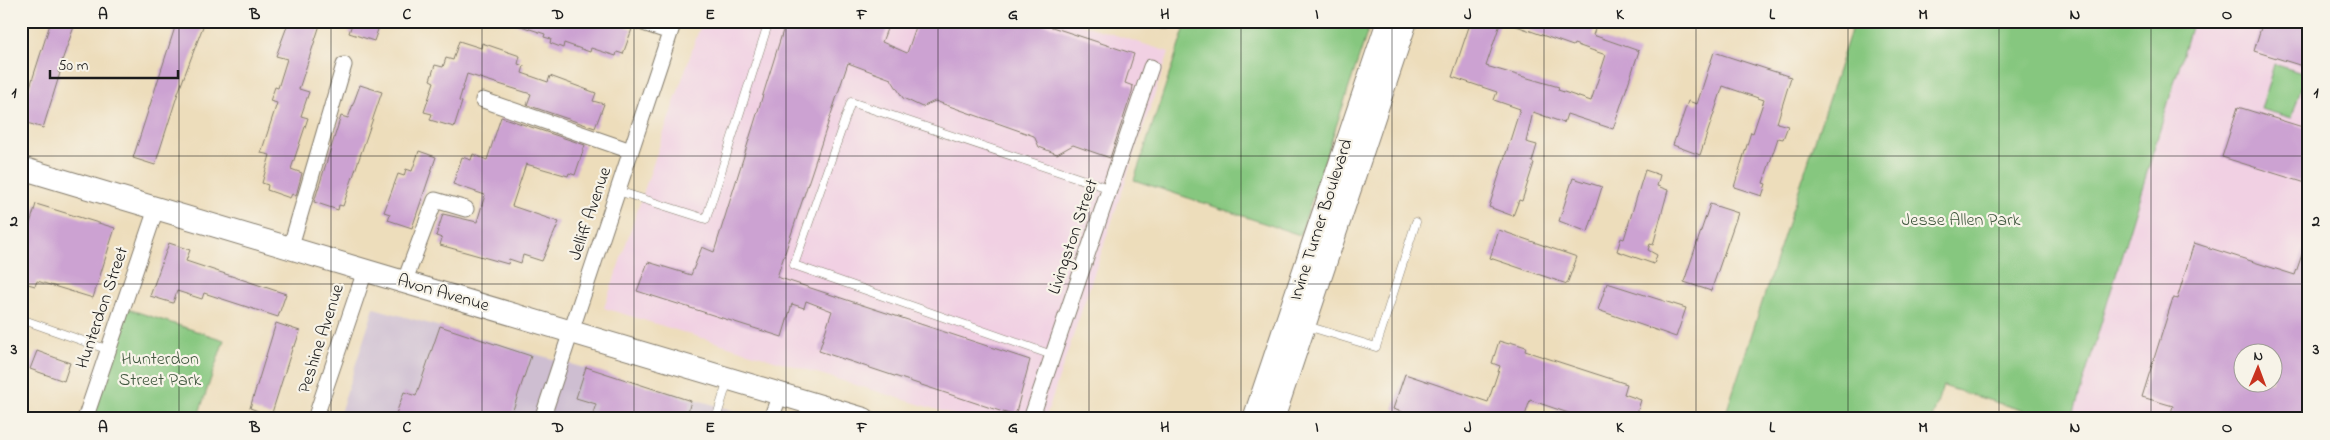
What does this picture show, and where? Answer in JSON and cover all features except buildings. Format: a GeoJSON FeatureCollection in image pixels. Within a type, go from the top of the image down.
{"type":"FeatureCollection","features":[{"type":"Feature","properties":{"kind":"street"},"geometry":{"type":"LineString","coordinates":[[637,21],[672,27]]}},
{"type":"Feature","properties":{"kind":"street","name":"Irvine Turner Boulevard"},"geometry":{"type":"LineString","coordinates":[[1254,419],[1388,21]]}},
{"type":"Feature","properties":{"kind":"street","name":"Irvine Turner Boulevard"},"geometry":{"type":"LineString","coordinates":[[1273,419],[1306,326],[1406,21]]}},
{"type":"Feature","properties":{"kind":"street","name":"Jelliff Avenue"},"geometry":{"type":"LineString","coordinates":[[542,419],[672,27]]}},
{"type":"Feature","properties":{"kind":"street"},"geometry":{"type":"LineString","coordinates":[[290,249],[344,65]]}},
{"type":"Feature","properties":{"kind":"street","name":"Livingston Street"},"geometry":{"type":"LineString","coordinates":[[1031,419],[1151,68]]}},
{"type":"Feature","properties":{"kind":"street"},"geometry":{"type":"LineString","coordinates":[[482,100],[631,151]]}},
{"type":"Feature","properties":{"kind":"street","name":"Avon Avenue"},"geometry":{"type":"LineString","coordinates":[[21,168],[864,419]]}},
{"type":"Feature","properties":{"kind":"street"},"geometry":{"type":"LineString","coordinates":[[404,282],[434,200],[466,209]]}},
{"type":"Feature","properties":{"kind":"street","name":"Hunterdon Street"},"geometry":{"type":"LineString","coordinates":[[85,419],[156,209]]}},
{"type":"Feature","properties":{"kind":"street","name":"Peshine Avenue"},"geometry":{"type":"LineString","coordinates":[[315,419],[365,271]]}},
{"type":"Feature","properties":{"kind":"street"},"geometry":{"type":"LineString","coordinates":[[771,419],[780,394]]}},
{"type":"Feature","properties":{"kind":"lane"},"geometry":{"type":"LineString","coordinates":[[618,191],[706,219],[769,21]]}},
{"type":"Feature","properties":{"kind":"lane"},"geometry":{"type":"LineString","coordinates":[[1052,355],[794,265],[851,102],[1111,189]]}},
{"type":"Feature","properties":{"kind":"lane"},"geometry":{"type":"LineString","coordinates":[[1306,326],[1376,347],[1416,222]]}},
{"type":"Feature","properties":{"kind":"lane"},"geometry":{"type":"LineString","coordinates":[[21,319],[109,350]]}},
{"type":"Feature","properties":{"kind":"lane"},"geometry":{"type":"LineString","coordinates":[[716,419],[729,378]]}},
{"type":"Feature","properties":{"kind":"shaded area"},"geometry":{"type":"Polygon","coordinates":[[[702,21],[1071,21],[1169,52],[1045,419],[967,419],[604,308],[702,21]]]}},
{"type":"Feature","properties":{"kind":"shaded area"},"geometry":{"type":"Polygon","coordinates":[[[2193,21],[2309,21],[2309,419],[2072,419],[2193,21]]]}},
{"type":"Feature","properties":{"kind":"shaded area"},"geometry":{"type":"Polygon","coordinates":[[[374,308],[746,414],[744,419],[338,419],[374,308]]]}},
{"type":"Feature","properties":{"kind":"green space"},"geometry":{"type":"Polygon","coordinates":[[[1187,21],[1371,21],[1300,235],[1134,180],[1187,21]]]}},
{"type":"Feature","properties":{"kind":"green space","name":"Jesse Allen Park"},"geometry":{"type":"Polygon","coordinates":[[[1854,21],[2193,21],[2072,419],[2050,419],[1943,386],[1932,419],[1724,419],[1854,21]]]}},
{"type":"Feature","properties":{"kind":"green space"},"geometry":{"type":"Polygon","coordinates":[[[2274,64],[2305,74],[2292,118],[2261,109],[2274,64]]]}},
{"type":"Feature","properties":{"kind":"green space","name":"Hunterdon Street Park"},"geometry":{"type":"Polygon","coordinates":[[[128,309],[224,340],[197,419],[92,419],[128,309]]]}}]}
